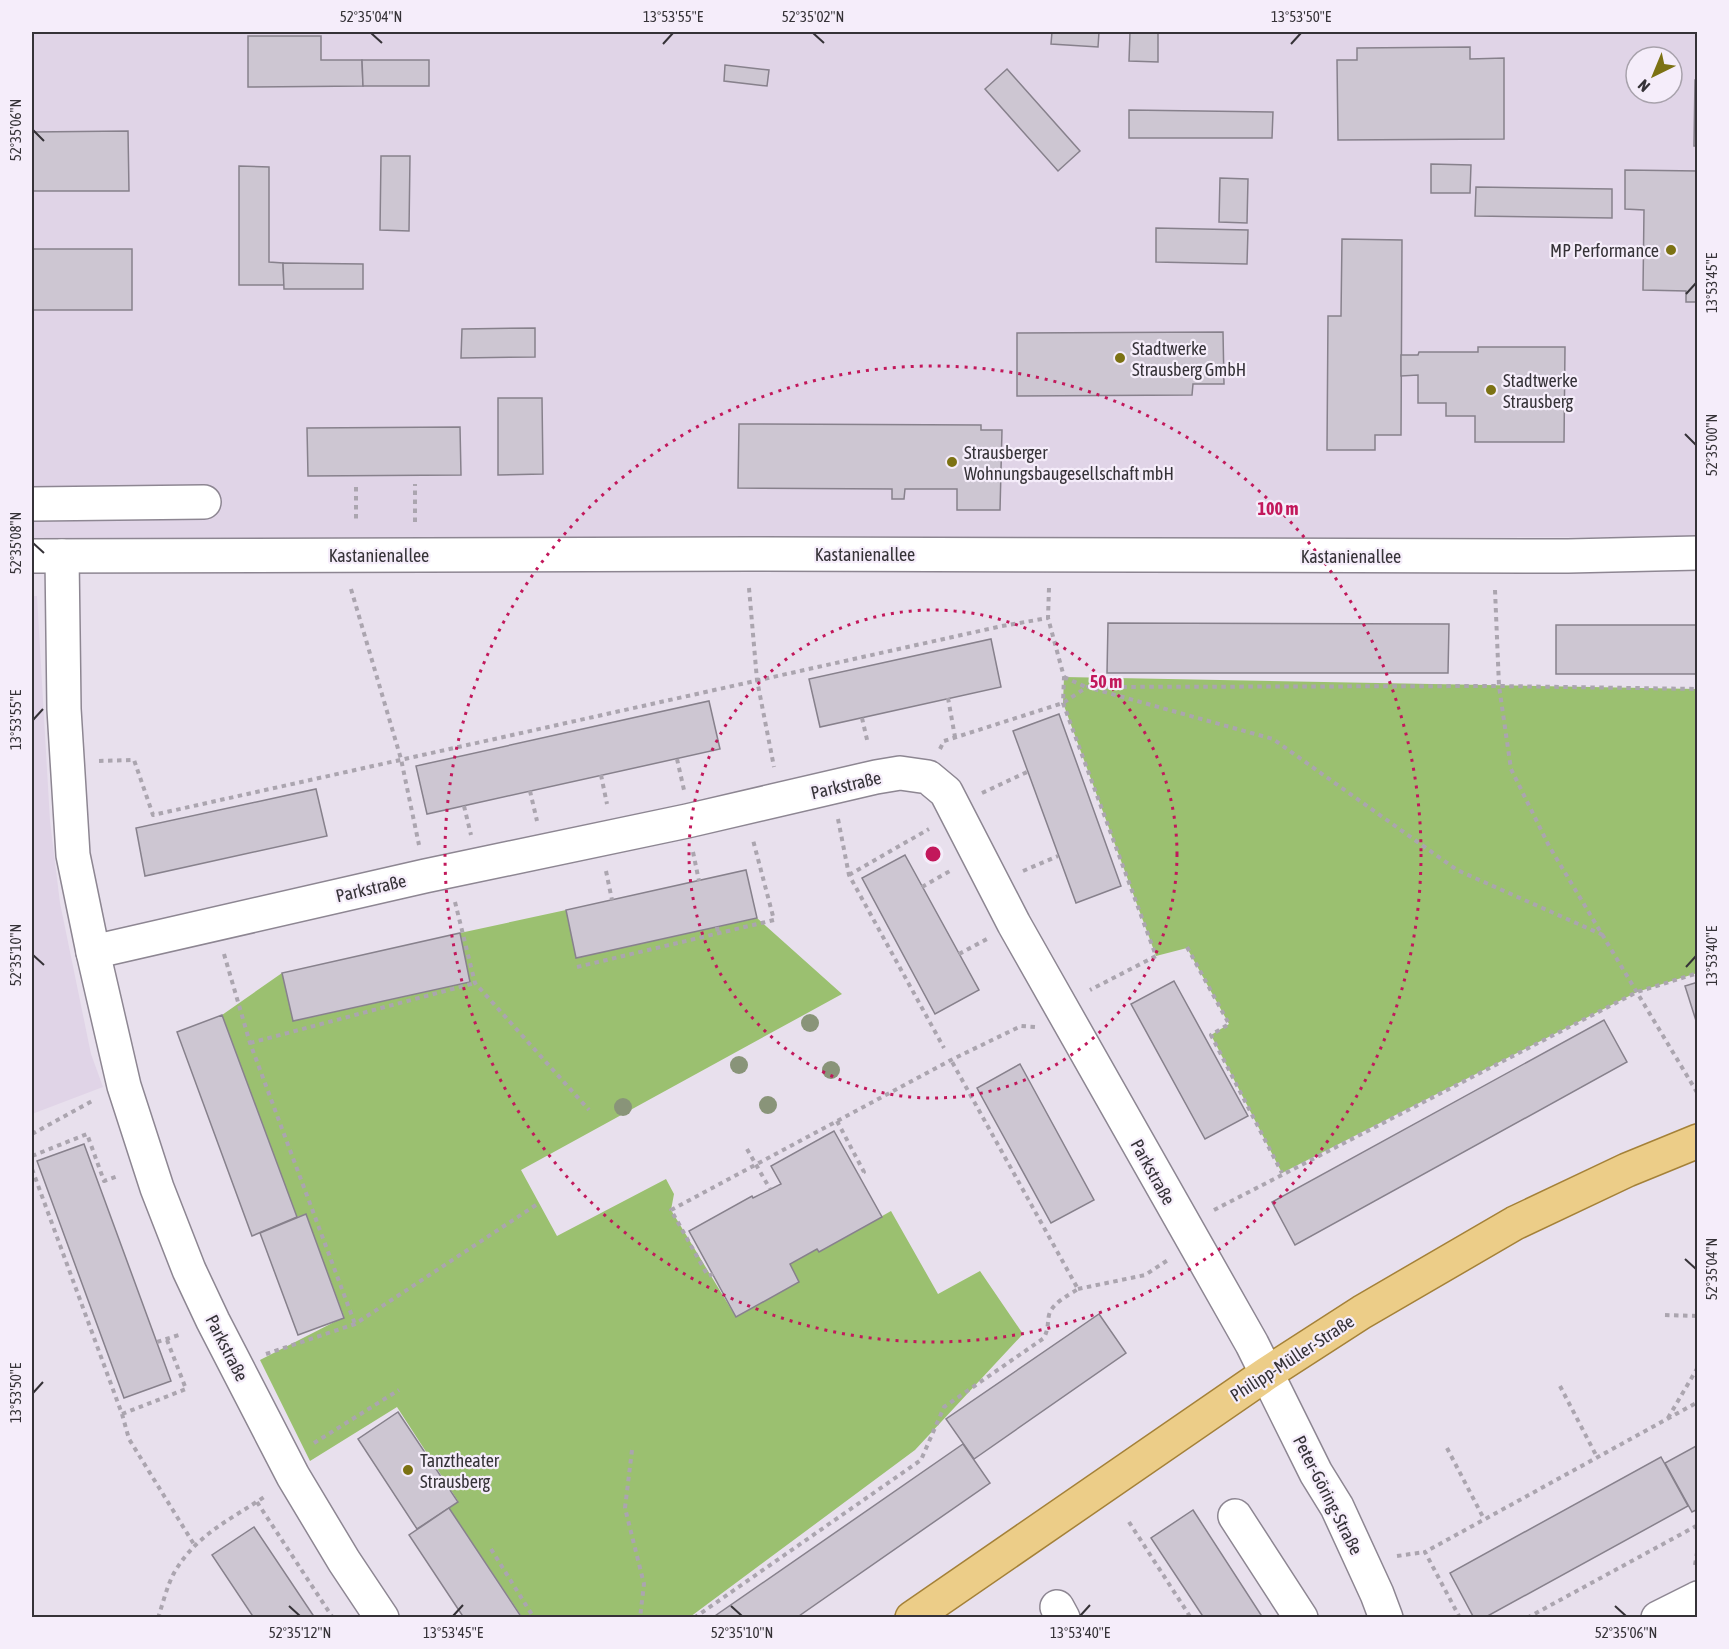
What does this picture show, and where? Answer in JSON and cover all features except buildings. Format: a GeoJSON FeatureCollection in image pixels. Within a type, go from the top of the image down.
{"type":"FeatureCollection","features":[{"type":"Feature","properties":{"kind":"main road","name":"Philipp-Müller-Straße"},"geometry":{"type":"LineString","coordinates":[[912,1617],[1266,1374],[1362,1312],[1515,1223],[1628,1170],[1698,1141]]}},
{"type":"Feature","properties":{"kind":"street"},"geometry":{"type":"LineString","coordinates":[[32,504],[204,502]]}},
{"type":"Feature","properties":{"kind":"street","name":"Kastanienallee"},"geometry":{"type":"LineString","coordinates":[[47,556],[727,554],[1568,556],[1698,553]]}},
{"type":"Feature","properties":{"kind":"street","name":"Parkstraße"},"geometry":{"type":"LineString","coordinates":[[47,556],[64,709],[73,855],[124,1086],[157,1188],[189,1270],[235,1365],[289,1468],[344,1561],[382,1617]]}},
{"type":"Feature","properties":{"kind":"street","name":"Parkstraße"},"geometry":{"type":"LineString","coordinates":[[93,952],[436,873],[900,773],[928,777],[946,792],[1063,1011],[1252,1344],[1266,1374]]}},
{"type":"Feature","properties":{"kind":"street","name":"Peter-Göring-Straße"},"geometry":{"type":"LineString","coordinates":[[1266,1374],[1316,1473],[1337,1508],[1386,1617]]}},
{"type":"Feature","properties":{"kind":"street"},"geometry":{"type":"LineString","coordinates":[[1235,1516],[1301,1617]]}},
{"type":"Feature","properties":{"kind":"street"},"geometry":{"type":"LineString","coordinates":[[1658,1617],[1698,1598]]}},
{"type":"Feature","properties":{"kind":"path"},"geometry":{"type":"LineString","coordinates":[[749,587],[757,680],[781,800]]}},
{"type":"Feature","properties":{"kind":"path"},"geometry":{"type":"LineString","coordinates":[[713,1274],[708,1276],[671,1210],[951,1060],[1021,1026],[1044,1029],[1063,1011],[1156,956],[1063,703],[1064,677],[1048,618],[1049,588]]}},
{"type":"Feature","properties":{"kind":"path"},"geometry":{"type":"LineString","coordinates":[[351,589],[436,873],[476,983],[589,1110]]}},
{"type":"Feature","properties":{"kind":"path"},"geometry":{"type":"LineString","coordinates":[[1496,590],[1499,686],[1511,769],[1549,846],[1698,1094]]}},
{"type":"Feature","properties":{"kind":"path"},"geometry":{"type":"LineString","coordinates":[[122,759],[134,760],[153,815],[1002,626],[1048,618]]}},
{"type":"Feature","properties":{"kind":"path"},"geometry":{"type":"LineString","coordinates":[[1064,677],[1087,687],[1273,739],[1456,870],[1603,935]]}},
{"type":"Feature","properties":{"kind":"path"},"geometry":{"type":"LineString","coordinates":[[928,777],[944,741],[1063,703],[1087,687],[1499,686],[1698,689]]}},
{"type":"Feature","properties":{"kind":"path"},"geometry":{"type":"LineString","coordinates":[[948,699],[955,736]]}},
{"type":"Feature","properties":{"kind":"path"},"geometry":{"type":"LineString","coordinates":[[849,875],[956,813],[967,800],[1027,772]]}},
{"type":"Feature","properties":{"kind":"path"},"geometry":{"type":"LineString","coordinates":[[831,789],[849,875],[945,1048]]}},
{"type":"Feature","properties":{"kind":"path"},"geometry":{"type":"LineString","coordinates":[[577,967],[774,920],[745,807]]}},
{"type":"Feature","properties":{"kind":"path"},"geometry":{"type":"LineString","coordinates":[[1022,871],[1058,856]]}},
{"type":"Feature","properties":{"kind":"path"},"geometry":{"type":"LineString","coordinates":[[215,925],[250,1043],[355,1323]]}},
{"type":"Feature","properties":{"kind":"path"},"geometry":{"type":"LineString","coordinates":[[717,927],[718,933]]}},
{"type":"Feature","properties":{"kind":"path"},"geometry":{"type":"LineString","coordinates":[[1187,947],[1230,1024],[1211,1035],[1282,1173]]}},
{"type":"Feature","properties":{"kind":"path"},"geometry":{"type":"LineString","coordinates":[[1184,1226],[1282,1173],[1637,992],[1698,973]]}},
{"type":"Feature","properties":{"kind":"path"},"geometry":{"type":"LineString","coordinates":[[250,1043],[476,983]]}},
{"type":"Feature","properties":{"kind":"path"},"geometry":{"type":"LineString","coordinates":[[951,1060],[1078,1289]]}},
{"type":"Feature","properties":{"kind":"path"},"geometry":{"type":"LineString","coordinates":[[32,1134],[106,1093],[124,1086]]}},
{"type":"Feature","properties":{"kind":"path"},"geometry":{"type":"LineString","coordinates":[[837,1121],[864,1172],[859,1175]]}},
{"type":"Feature","properties":{"kind":"path"},"geometry":{"type":"LineString","coordinates":[[32,1156],[87,1134],[104,1181]]}},
{"type":"Feature","properties":{"kind":"path"},"geometry":{"type":"LineString","coordinates":[[747,1149],[770,1190]]}},
{"type":"Feature","properties":{"kind":"path"},"geometry":{"type":"LineString","coordinates":[[32,1169],[122,1414],[129,1439],[195,1546]]}},
{"type":"Feature","properties":{"kind":"path"},"geometry":{"type":"LineString","coordinates":[[235,1365],[355,1323],[539,1203]]}},
{"type":"Feature","properties":{"kind":"path"},"geometry":{"type":"LineString","coordinates":[[693,1617],[921,1460],[944,1407],[1044,1338],[1049,1326],[1049,1313],[1054,1306],[1078,1289],[1145,1275],[1160,1265]]}},
{"type":"Feature","properties":{"kind":"path"},"geometry":{"type":"LineString","coordinates":[[1665,1315],[1698,1316]]}},
{"type":"Feature","properties":{"kind":"path"},"geometry":{"type":"LineString","coordinates":[[122,1414],[186,1389],[167,1340]]}},
{"type":"Feature","properties":{"kind":"path"},"geometry":{"type":"LineString","coordinates":[[1668,1419],[1698,1367]]}},
{"type":"Feature","properties":{"kind":"path"},"geometry":{"type":"LineString","coordinates":[[1560,1386],[1597,1457]]}},
{"type":"Feature","properties":{"kind":"path"},"geometry":{"type":"LineString","coordinates":[[158,1617],[172,1575],[206,1534],[257,1502],[289,1468],[399,1390]]}},
{"type":"Feature","properties":{"kind":"path"},"geometry":{"type":"LineString","coordinates":[[1460,1617],[1425,1552],[1698,1402]]}},
{"type":"Feature","properties":{"kind":"path"},"geometry":{"type":"LineString","coordinates":[[1447,1448],[1484,1519]]}},
{"type":"Feature","properties":{"kind":"path"},"geometry":{"type":"LineString","coordinates":[[632,1450],[625,1508],[644,1584],[640,1617]]}},
{"type":"Feature","properties":{"kind":"path"},"geometry":{"type":"LineString","coordinates":[[257,1502],[333,1617]]}},
{"type":"Feature","properties":{"kind":"path"},"geometry":{"type":"LineString","coordinates":[[1130,1522],[1191,1617]]}},
{"type":"Feature","properties":{"kind":"path"},"geometry":{"type":"LineString","coordinates":[[1527,1617],[1698,1525]]}},
{"type":"Feature","properties":{"kind":"path"},"geometry":{"type":"LineString","coordinates":[[491,1549],[534,1617]]}},
{"type":"Feature","properties":{"kind":"shaded area"},"geometry":{"type":"Polygon","coordinates":[[[32,32],[1697,32],[1697,537],[32,539],[32,32]]]}},
{"type":"Feature","properties":{"kind":"shaded area"},"geometry":{"type":"Polygon","coordinates":[[[32,596],[37,596],[50,821],[60,903],[91,1054],[103,1087],[32,1114],[32,596]]]}},
{"type":"Feature","properties":{"kind":"green space"},"geometry":{"type":"Polygon","coordinates":[[[1064,677],[1697,689],[1697,973],[1637,992],[1282,1173],[1211,1035],[1229,1024],[1187,948],[1156,956],[1063,703],[1064,677]]]}},
{"type":"Feature","properties":{"kind":"green space"},"geometry":{"type":"Polygon","coordinates":[[[566,910],[576,958],[757,918],[842,994],[521,1170],[557,1236],[666,1179],[674,1194],[671,1210],[736,1317],[799,1282],[790,1264],[817,1249],[819,1252],[891,1211],[938,1294],[980,1271],[1023,1334],[915,1450],[690,1617],[522,1617],[449,1508],[458,1501],[397,1407],[310,1461],[260,1360],[344,1317],[306,1214],[297,1217],[222,1015],[282,973],[293,1021],[470,982],[460,933],[566,910]]]}},
{"type":"Feature","properties":{"kind":"place","name":"MP Performance"},"geometry":{"type":"Point","coordinates":[1671,250]}},
{"type":"Feature","properties":{"kind":"place","name":"Stadtwerke Strausberg GmbH"},"geometry":{"type":"Point","coordinates":[1120,358]}},
{"type":"Feature","properties":{"kind":"place","name":"Stadtwerke Strausberg"},"geometry":{"type":"Point","coordinates":[1491,390]}},
{"type":"Feature","properties":{"kind":"place","name":"Strausberger Wohnungsbaugesellschaft mbH"},"geometry":{"type":"Point","coordinates":[952,462]}},
{"type":"Feature","properties":{"kind":"place","name":"Tanztheater Strausberg"},"geometry":{"type":"Point","coordinates":[408,1470]}}]}
